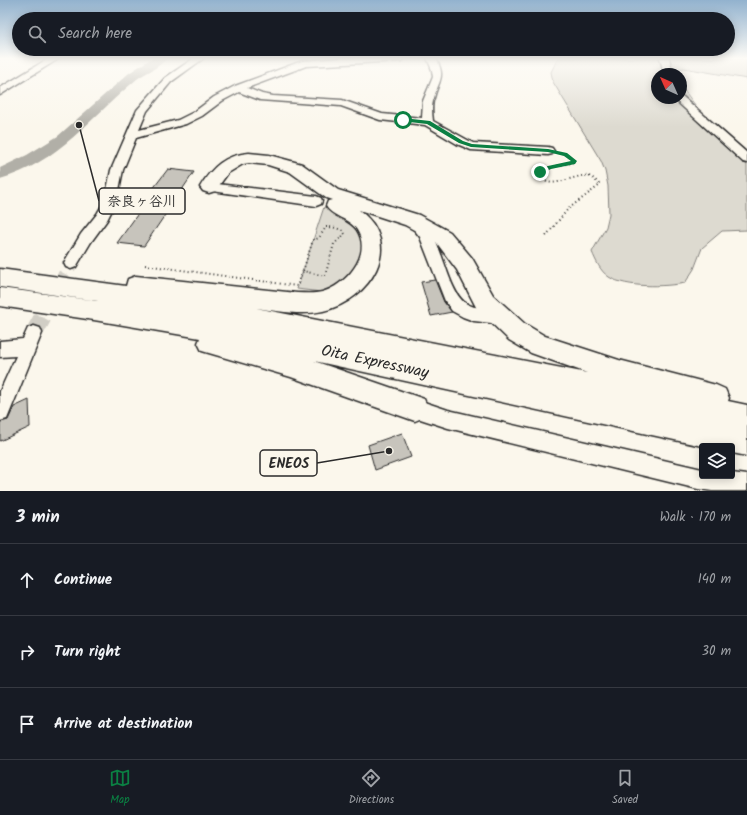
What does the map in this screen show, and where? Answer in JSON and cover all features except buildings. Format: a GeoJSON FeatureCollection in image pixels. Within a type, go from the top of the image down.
{"type":"FeatureCollection","features":[{"type":"Feature","properties":{"kind":"highway"},"geometry":{"type":"LineString","coordinates":[[209,187],[216,176],[230,163],[239,159],[249,158],[269,160],[296,168],[306,174],[322,189],[332,194],[412,220],[443,237],[465,264],[485,302],[500,318],[517,332],[539,345],[565,355],[642,379],[747,406]]}},
{"type":"Feature","properties":{"kind":"highway"},"geometry":{"type":"LineString","coordinates":[[0,274],[54,277],[287,302],[310,303],[327,300],[344,291],[359,279],[367,267],[372,252],[372,238],[365,226],[356,216],[342,208],[316,201]]}},
{"type":"Feature","properties":{"kind":"highway","name":"Oita Expressway"},"geometry":{"type":"LineString","coordinates":[[0,278],[137,298],[309,328],[747,418]]}},
{"type":"Feature","properties":{"kind":"highway","name":"Oita Expressway"},"geometry":{"type":"LineString","coordinates":[[0,297],[123,315],[317,350],[747,442]]}},
{"type":"Feature","properties":{"kind":"highway"},"geometry":{"type":"LineString","coordinates":[[0,302],[121,322],[235,349],[291,366],[415,408]]}},
{"type":"Feature","properties":{"kind":"street"},"geometry":{"type":"LineString","coordinates":[[0,92],[18,81]]}},
{"type":"Feature","properties":{"kind":"street"},"geometry":{"type":"LineString","coordinates":[[71,263],[86,238],[102,217],[111,200],[117,170],[133,135],[142,110],[167,81]]}},
{"type":"Feature","properties":{"kind":"street"},"geometry":{"type":"LineString","coordinates":[[133,135],[182,122],[198,114],[218,99],[254,81]]}},
{"type":"Feature","properties":{"kind":"street"},"geometry":{"type":"LineString","coordinates":[[428,122],[427,106],[430,94],[437,81]]}},
{"type":"Feature","properties":{"kind":"street"},"geometry":{"type":"LineString","coordinates":[[238,88],[266,98],[342,103],[380,117],[428,122],[461,142],[471,146],[548,151]]}},
{"type":"Feature","properties":{"kind":"street"},"geometry":{"type":"LineString","coordinates":[[685,104],[747,159]]}},
{"type":"Feature","properties":{"kind":"street"},"geometry":{"type":"LineString","coordinates":[[209,187],[316,201]]}},
{"type":"Feature","properties":{"kind":"street"},"geometry":{"type":"LineString","coordinates":[[0,349],[31,340],[0,412]]}},
{"type":"Feature","properties":{"kind":"street"},"geometry":{"type":"LineString","coordinates":[[415,408],[448,419],[698,479],[747,485]]}},
{"type":"Feature","properties":{"kind":"path"},"geometry":{"type":"LineString","coordinates":[[546,236],[568,209],[600,185],[597,180],[590,176],[580,175],[555,183],[547,182],[540,175],[542,169],[573,163],[574,161],[566,154],[548,151]]}},
{"type":"Feature","properties":{"kind":"path"},"geometry":{"type":"LineString","coordinates":[[145,265],[297,286],[313,240],[319,238],[326,227],[334,227],[343,230],[345,234],[334,244],[325,276],[303,271]]}},
{"type":"Feature","properties":{"kind":"shaded area"},"geometry":{"type":"Polygon","coordinates":[[[553,81],[651,81],[651,104],[687,104],[687,94],[716,133],[747,153],[747,230],[722,231],[702,248],[694,269],[685,283],[646,286],[616,281],[603,272],[592,252],[606,227],[609,214],[608,186],[601,161],[553,81]]]}},
{"type":"Feature","properties":{"kind":"shaded area"},"geometry":{"type":"Polygon","coordinates":[[[324,207],[330,208],[340,214],[362,234],[363,257],[341,285],[321,292],[297,289],[324,207]]]}},
{"type":"Feature","properties":{"kind":"waterway"},"geometry":{"type":"LineString","coordinates":[[0,174],[33,159],[63,139],[128,81]]}},
{"type":"Feature","properties":{"kind":"tunnel"},"geometry":{"type":"LineString","coordinates":[[49,305],[71,263]]}},
{"type":"Feature","properties":{"kind":"tunnel"},"geometry":{"type":"LineString","coordinates":[[34,333],[50,304]]}},
{"type":"Feature","properties":{"kind":"place","name":"奈良ヶ谷川"},"geometry":{"type":"Point","coordinates":[79,125]}},
{"type":"Feature","properties":{"kind":"place","name":"ENEOS"},"geometry":{"type":"Point","coordinates":[389,451]}},
{"type":"Feature","properties":{"kind":"route"},"geometry":{"type":"LineString","coordinates":[[403,120],[428,122],[448,135],[471,146],[548,151],[566,154],[574,161],[573,163],[542,169],[540,172]]}}]}
